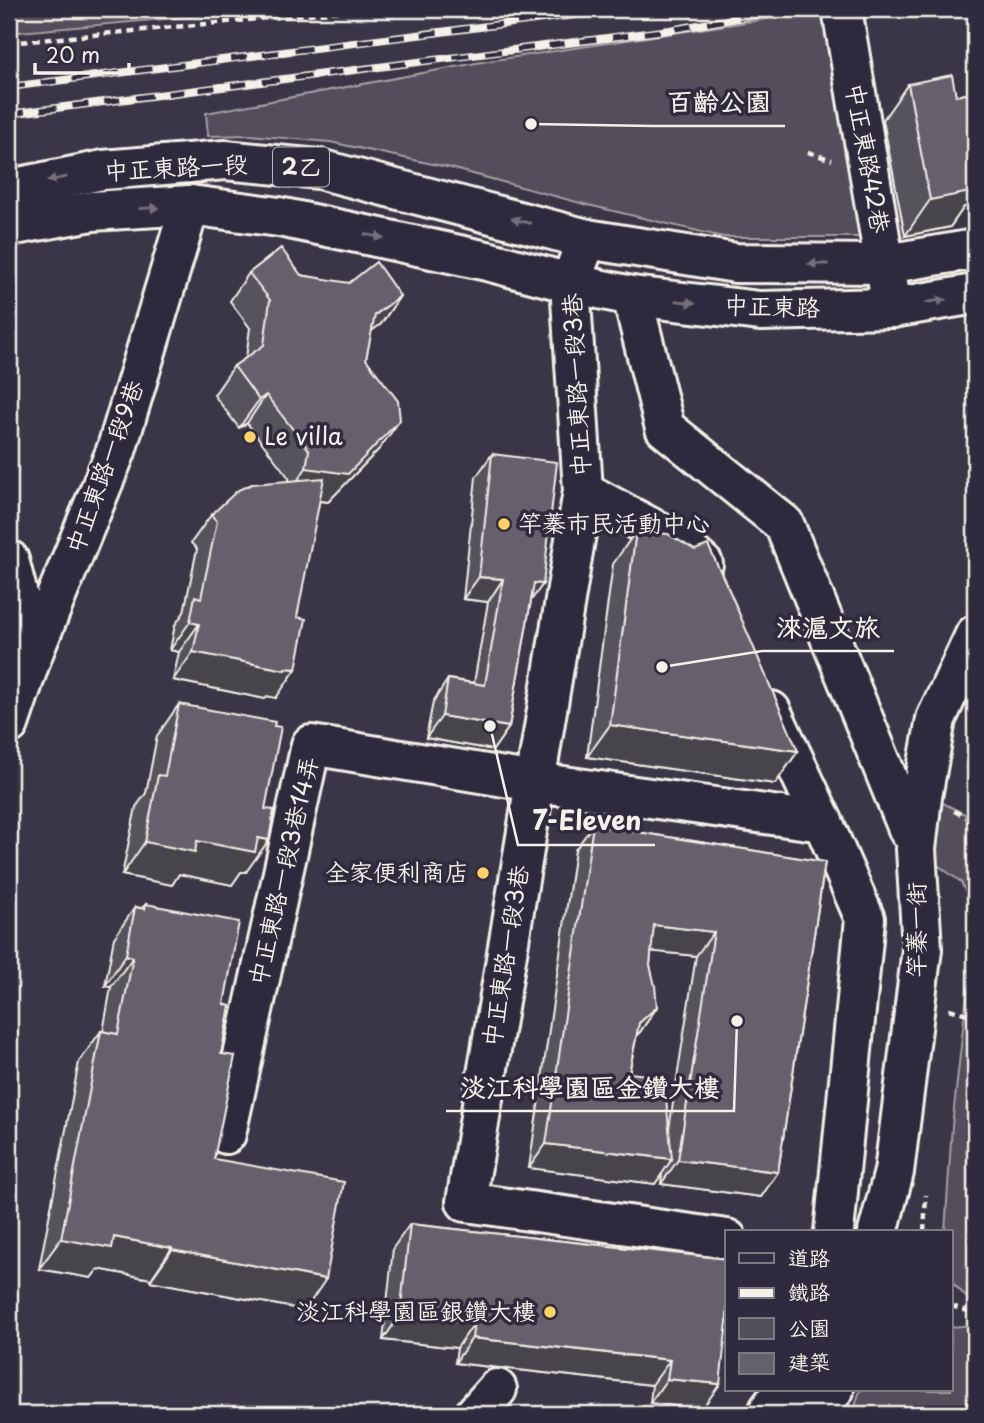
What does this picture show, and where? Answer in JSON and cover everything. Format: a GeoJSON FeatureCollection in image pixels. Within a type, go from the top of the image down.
{"type":"FeatureCollection","features":[{"type":"Feature","properties":{"kind":"street","name":"中正東路42巷"},"geometry":{"type":"LineString","coordinates":[[844,24],[892,308]]}},
{"type":"Feature","properties":{"kind":"street","name":"中正東路一段"},"geometry":{"type":"LineString","coordinates":[[9,189],[103,170],[225,160],[319,169],[587,239]]}},
{"type":"Feature","properties":{"kind":"street","name":"中正東路一段"},"geometry":{"type":"LineString","coordinates":[[9,226],[92,211],[190,205],[279,217],[487,261],[570,283]]}},
{"type":"Feature","properties":{"kind":"street","name":"中正東路一段9巷"},"geometry":{"type":"LineString","coordinates":[[9,724],[33,653],[116,451],[190,205]]}},
{"type":"Feature","properties":{"kind":"street","name":"中正東路"},"geometry":{"type":"LineString","coordinates":[[587,239],[736,263],[886,264],[975,249]]}},
{"type":"Feature","properties":{"kind":"street","name":"中正東路一段3巷"},"geometry":{"type":"LineString","coordinates":[[587,239],[570,283],[583,491],[466,1202],[725,1240]]}},
{"type":"Feature","properties":{"kind":"street","name":"中正東路"},"geometry":{"type":"LineString","coordinates":[[570,283],[632,296],[760,311],[892,308],[975,294]]}},
{"type":"Feature","properties":{"kind":"street"},"geometry":{"type":"LineString","coordinates":[[632,296],[665,428],[783,523],[909,831]]}},
{"type":"Feature","properties":{"kind":"street","name":"中正東路一段3巷"},"geometry":{"type":"LineString","coordinates":[[583,491],[679,542],[703,564],[715,589]]}},
{"type":"Feature","properties":{"kind":"street"},"geometry":{"type":"LineString","coordinates":[[9,560],[33,653]]}},
{"type":"Feature","properties":{"kind":"street","name":"竿蓁一街"},"geometry":{"type":"LineString","coordinates":[[879,1230],[894,1172],[922,949],[916,849],[922,797],[936,719],[975,635]]}},
{"type":"Feature","properties":{"kind":"street"},"geometry":{"type":"LineString","coordinates":[[754,675],[865,919],[834,1230]]}},
{"type":"Feature","properties":{"kind":"street","name":"中正東路一段3巷14弄"},"geometry":{"type":"LineString","coordinates":[[226,1134],[311,746],[535,782]]}},
{"type":"Feature","properties":{"kind":"street"},"geometry":{"type":"LineString","coordinates":[[535,782],[823,822]]}},
{"type":"Feature","properties":{"kind":"street"},"geometry":{"type":"LineString","coordinates":[[785,1405],[810,1392]]}},
{"type":"Feature","properties":{"kind":"street"},"geometry":{"type":"LineString","coordinates":[[807,1414],[832,1392]]}},
{"type":"Feature","properties":{"kind":"path"},"geometry":{"type":"LineString","coordinates":[[9,43],[361,9]]}},
{"type":"Feature","properties":{"kind":"path"},"geometry":{"type":"LineString","coordinates":[[939,1006],[975,1016]]}},
{"type":"Feature","properties":{"kind":"path"},"geometry":{"type":"LineString","coordinates":[[953,1307],[975,1313]]}},
{"type":"Feature","properties":{"kind":"green space"},"geometry":{"type":"Polygon","coordinates":[[[9,9],[275,9],[9,33],[9,9]]]}},
{"type":"Feature","properties":{"kind":"green space"},"geometry":{"type":"Polygon","coordinates":[[[834,9],[874,237],[723,237],[584,204],[451,168],[330,142],[249,135],[208,136],[206,113],[482,62],[834,9]]]}},
{"type":"Feature","properties":{"kind":"green space"},"geometry":{"type":"Polygon","coordinates":[[[935,799],[975,819],[975,1301],[968,1299],[953,1283],[953,1230],[945,1230],[952,1126],[972,948],[969,899],[961,882],[935,863],[935,799]]]}},
{"type":"Feature","properties":{"kind":"green space"},"geometry":{"type":"Polygon","coordinates":[[[975,1325],[975,1414],[853,1414],[859,1392],[953,1392],[953,1327],[975,1325]]]}},
{"type":"Feature","properties":{"kind":"building"},"geometry":{"type":"Polygon","coordinates":[[[952,75],[956,96],[975,92],[975,174],[972,174],[975,191],[930,200],[908,84],[952,75]]]}},
{"type":"Feature","properties":{"kind":"building"},"geometry":{"type":"Polygon","coordinates":[[[281,248],[301,275],[349,283],[376,262],[400,296],[375,315],[366,359],[398,401],[400,420],[348,474],[306,468],[309,450],[266,395],[259,400],[234,366],[264,345],[270,300],[249,273],[281,248]]]}},
{"type":"Feature","properties":{"kind":"building"},"geometry":{"type":"Polygon","coordinates":[[[492,454],[557,462],[543,584],[534,583],[509,727],[442,716],[448,679],[485,685],[503,579],[479,577],[492,454]]]}},
{"type":"Feature","properties":{"kind":"building"},"geometry":{"type":"Polygon","coordinates":[[[324,478],[297,617],[306,619],[296,669],[285,670],[193,652],[199,624],[190,622],[195,596],[201,598],[217,521],[211,515],[238,490],[252,484],[324,478]]]}},
{"type":"Feature","properties":{"kind":"building"},"geometry":{"type":"Polygon","coordinates":[[[636,531],[668,534],[695,550],[708,545],[798,751],[610,725],[636,531]]]}},
{"type":"Feature","properties":{"kind":"building"},"geometry":{"type":"Polygon","coordinates":[[[179,704],[275,722],[274,726],[281,727],[265,809],[274,810],[269,840],[258,838],[255,852],[197,841],[195,852],[145,842],[158,775],[165,776],[179,704]]]}},
{"type":"Feature","properties":{"kind":"building"},"geometry":{"type":"Polygon","coordinates":[[[593,825],[825,862],[778,1172],[678,1160],[714,932],[654,925],[650,965],[657,1007],[639,1023],[629,1073],[664,1077],[672,1159],[546,1144],[593,825]]]}},
{"type":"Feature","properties":{"kind":"building"},"geometry":{"type":"Polygon","coordinates":[[[146,904],[239,922],[224,1004],[230,1006],[221,1054],[235,1056],[214,1159],[344,1182],[326,1279],[114,1237],[112,1248],[61,1239],[101,1031],[118,1034],[133,957],[126,955],[135,907],[145,909],[146,904]]]}},
{"type":"Feature","properties":{"kind":"building","name":"淡江科學園區銀鑽大樓"},"geometry":{"type":"Polygon","coordinates":[[[410,1224],[725,1259],[725,1340],[720,1384],[667,1379],[670,1360],[472,1338],[474,1323],[400,1315],[410,1224]]]}},
{"type":"Feature","properties":{"kind":"railway"},"geometry":{"type":"LineString","coordinates":[[9,87],[621,9]]}},
{"type":"Feature","properties":{"kind":"railway"},"geometry":{"type":"LineString","coordinates":[[9,114],[670,30],[790,9]]}},
{"type":"Feature","properties":{"kind":"place","name":"百齡公園"},"geometry":{"type":"Point","coordinates":[531,124]}},
{"type":"Feature","properties":{"kind":"place","name":"Le villa"},"geometry":{"type":"Point","coordinates":[250,437]}},
{"type":"Feature","properties":{"kind":"place","name":"竿蓁市民活動中心"},"geometry":{"type":"Point","coordinates":[504,524]}},
{"type":"Feature","properties":{"kind":"place","name":"淶滬文旅"},"geometry":{"type":"Point","coordinates":[662,667]}},
{"type":"Feature","properties":{"kind":"place","name":"7-Eleven"},"geometry":{"type":"Point","coordinates":[490,726]}},
{"type":"Feature","properties":{"kind":"place","name":"全家便利商店"},"geometry":{"type":"Point","coordinates":[483,873]}},
{"type":"Feature","properties":{"kind":"place","name":"淡江科學園區金鑽大樓"},"geometry":{"type":"Point","coordinates":[737,1021]}},
{"type":"Feature","properties":{"kind":"place","name":"淡江科學園區銀鑽大樓"},"geometry":{"type":"Point","coordinates":[550,1312]}}]}
